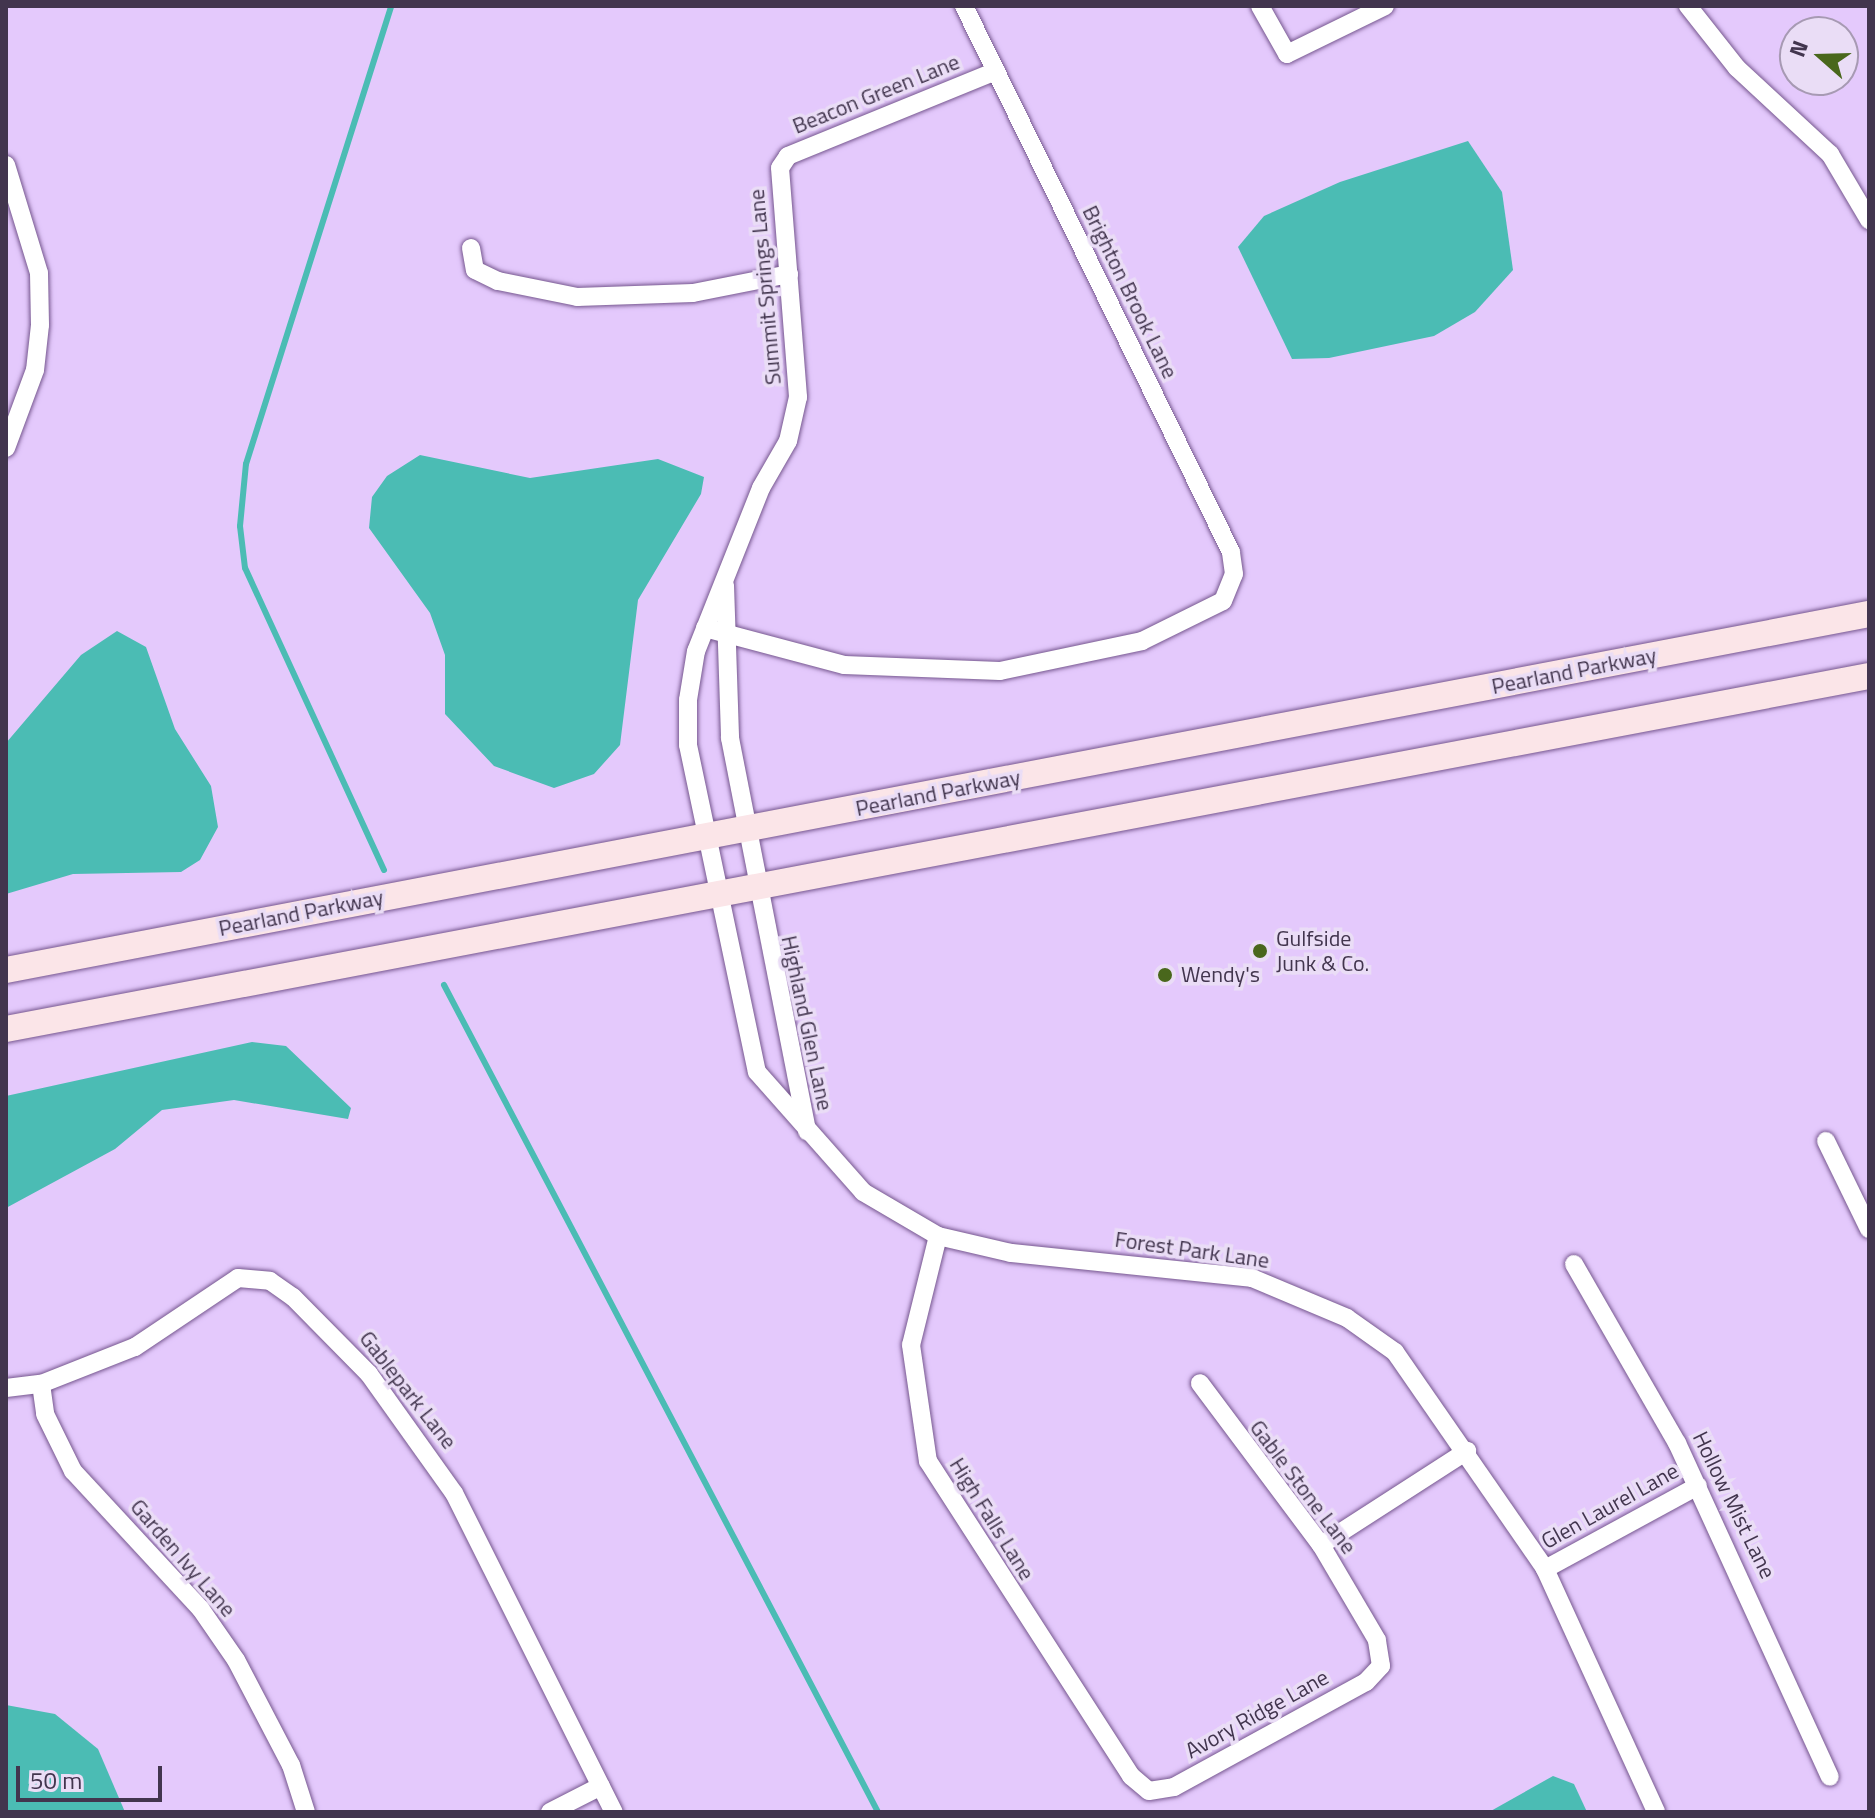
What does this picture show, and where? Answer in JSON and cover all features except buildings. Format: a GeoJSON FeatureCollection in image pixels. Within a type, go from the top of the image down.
{"type":"FeatureCollection","features":[{"type":"Feature","properties":{"kind":"main road","name":"Pearland Parkway"},"geometry":{"type":"LineString","coordinates":[[6,970],[1869,614]]}},
{"type":"Feature","properties":{"kind":"main road"},"geometry":{"type":"LineString","coordinates":[[6,1029],[754,890],[1869,676]]}},
{"type":"Feature","properties":{"kind":"street","name":"Brighton Brook Lane"},"geometry":{"type":"LineString","coordinates":[[729,636],[844,665],[1000,671],[1142,641],[1223,601],[1234,574],[1231,552],[964,6]]}},
{"type":"Feature","properties":{"kind":"street"},"geometry":{"type":"LineString","coordinates":[[1260,6],[1287,54],[1385,6]]}},
{"type":"Feature","properties":{"kind":"street"},"geometry":{"type":"LineString","coordinates":[[1688,6],[1737,68],[1830,154],[1869,220]]}},
{"type":"Feature","properties":{"kind":"street","name":"Beacon Green Lane"},"geometry":{"type":"LineString","coordinates":[[780,168],[788,156],[996,71]]}},
{"type":"Feature","properties":{"kind":"street"},"geometry":{"type":"LineString","coordinates":[[6,165],[39,273],[40,325],[35,370],[6,448]]}},
{"type":"Feature","properties":{"kind":"street","name":"Summit Springs Lane"},"geometry":{"type":"LineString","coordinates":[[708,838],[688,730],[705,628],[788,441],[798,397],[780,168]]}},
{"type":"Feature","properties":{"kind":"street"},"geometry":{"type":"LineString","coordinates":[[471,248],[475,270],[498,281],[577,297],[693,293],[789,274]]}},
{"type":"Feature","properties":{"kind":"street","name":"Summit Springs Lane"},"geometry":{"type":"LineString","coordinates":[[725,578],[730,738],[754,890]]}},
{"type":"Feature","properties":{"kind":"street"},"geometry":{"type":"LineString","coordinates":[[705,628],[729,636]]}},
{"type":"Feature","properties":{"kind":"street","name":"Highland Glen Lane"},"geometry":{"type":"LineString","coordinates":[[708,838],[717,897],[757,1072],[807,1134]]}},
{"type":"Feature","properties":{"kind":"street","name":"Highland Glen Lane"},"geometry":{"type":"LineString","coordinates":[[754,890],[807,1134]]}},
{"type":"Feature","properties":{"kind":"street","name":"Forest Park Lane"},"geometry":{"type":"LineString","coordinates":[[807,1134],[863,1192],[938,1236],[1011,1253],[1252,1278],[1297,1292],[1395,1352],[1467,1451],[1545,1569],[1656,1812]]}},
{"type":"Feature","properties":{"kind":"street"},"geometry":{"type":"LineString","coordinates":[[1826,1141],[1869,1229]]}},
{"type":"Feature","properties":{"kind":"street","name":"High Falls Lane"},"geometry":{"type":"LineString","coordinates":[[938,1236],[911,1345],[928,1461],[1131,1776],[1149,1791]]}},
{"type":"Feature","properties":{"kind":"street","name":"Hollow Mist Lane"},"geometry":{"type":"LineString","coordinates":[[1574,1264],[1698,1486],[1830,1777]]}},
{"type":"Feature","properties":{"kind":"street","name":"Gablepark Lane"},"geometry":{"type":"LineString","coordinates":[[6,1388],[41,1384],[135,1347],[238,1278],[270,1281],[293,1297],[369,1374],[454,1493],[614,1812]]}},
{"type":"Feature","properties":{"kind":"street","name":"Gable Stone Lane"},"geometry":{"type":"LineString","coordinates":[[1200,1383],[1321,1545],[1377,1640],[1381,1666]]}},
{"type":"Feature","properties":{"kind":"street","name":"Garden Ivy Lane"},"geometry":{"type":"LineString","coordinates":[[41,1384],[45,1414],[73,1471],[200,1608],[236,1660],[291,1765],[306,1812]]}},
{"type":"Feature","properties":{"kind":"street"},"geometry":{"type":"LineString","coordinates":[[1321,1545],[1467,1451]]}},
{"type":"Feature","properties":{"kind":"street","name":"Glen Laurel Lane"},"geometry":{"type":"LineString","coordinates":[[1545,1569],[1698,1486]]}},
{"type":"Feature","properties":{"kind":"street","name":"Avory Ridge Lane"},"geometry":{"type":"LineString","coordinates":[[1149,1791],[1174,1787],[1366,1682],[1381,1666]]}},
{"type":"Feature","properties":{"kind":"street"},"geometry":{"type":"LineString","coordinates":[[550,1812],[601,1786]]}},
{"type":"Feature","properties":{"kind":"shaded area"},"geometry":{"type":"Polygon","coordinates":[[[1468,141],[1502,192],[1513,270],[1475,312],[1434,336],[1329,358],[1292,359],[1238,247],[1264,216],[1340,182],[1468,141]]]}},
{"type":"Feature","properties":{"kind":"shaded area"},"geometry":{"type":"Polygon","coordinates":[[[420,455],[530,478],[658,459],[704,477],[701,494],[638,600],[620,745],[594,774],[554,788],[494,766],[445,714],[445,655],[430,613],[369,528],[372,497],[387,476],[420,455]]]}},
{"type":"Feature","properties":{"kind":"shaded area"},"geometry":{"type":"Polygon","coordinates":[[[117,631],[146,647],[175,729],[211,786],[218,827],[200,860],[181,872],[73,874],[6,894],[6,743],[81,655],[117,631]]]}},
{"type":"Feature","properties":{"kind":"shaded area"},"geometry":{"type":"Polygon","coordinates":[[[252,1042],[286,1046],[351,1108],[348,1119],[234,1100],[162,1110],[115,1149],[6,1208],[6,1096],[252,1042]]]}},
{"type":"Feature","properties":{"kind":"shaded area"},"geometry":{"type":"Polygon","coordinates":[[[6,1705],[55,1714],[98,1749],[125,1812],[6,1812],[6,1705]]]}},
{"type":"Feature","properties":{"kind":"shaded area"},"geometry":{"type":"Polygon","coordinates":[[[1553,1776],[1574,1784],[1587,1812],[1489,1812],[1553,1776]]]}},
{"type":"Feature","properties":{"kind":"waterway"},"geometry":{"type":"LineString","coordinates":[[384,870],[245,568],[240,526],[246,464],[391,6]]}},
{"type":"Feature","properties":{"kind":"waterway"},"geometry":{"type":"LineString","coordinates":[[444,985],[878,1812]]}},
{"type":"Feature","properties":{"kind":"place","name":"Gulfside Junk & Co."},"geometry":{"type":"Point","coordinates":[1260,951]}},
{"type":"Feature","properties":{"kind":"place","name":"Wendy's"},"geometry":{"type":"Point","coordinates":[1165,975]}}]}
